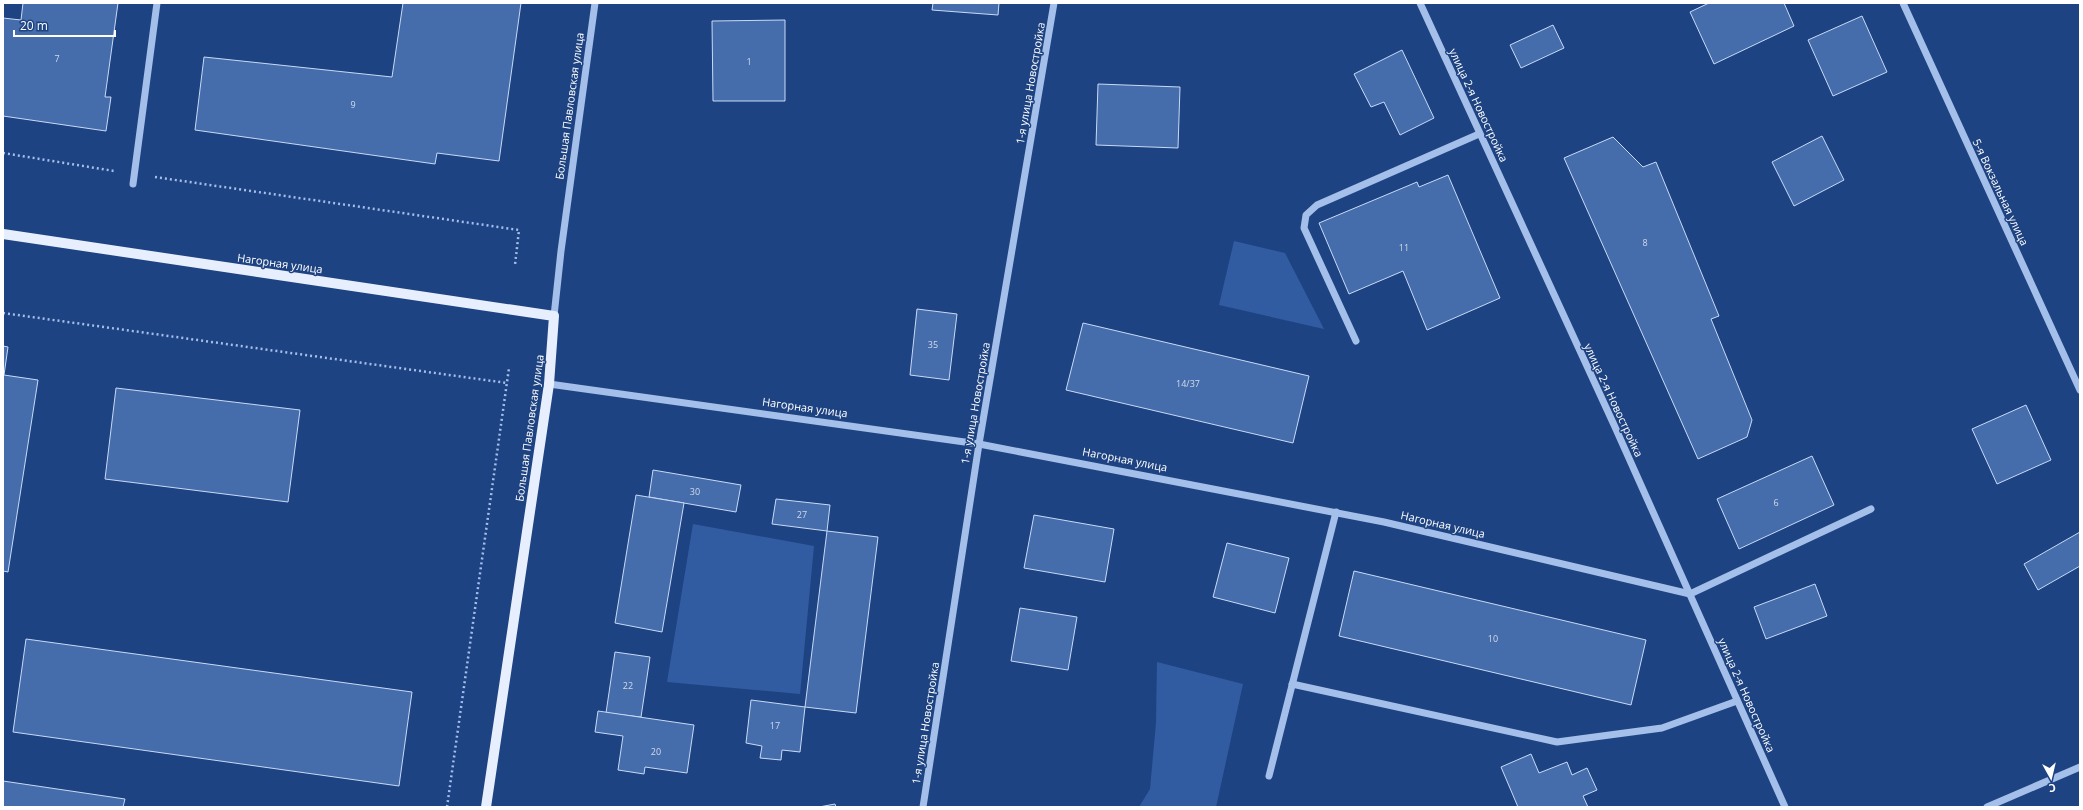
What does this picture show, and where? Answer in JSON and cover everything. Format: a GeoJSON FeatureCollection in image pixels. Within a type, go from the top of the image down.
{"type":"FeatureCollection","features":[{"type":"Feature","properties":{"kind":"main road","name":"Нагорная улица"},"geometry":{"type":"LineString","coordinates":[[3,234],[554,316]]}},
{"type":"Feature","properties":{"kind":"main road","name":"Большая Павловская улица"},"geometry":{"type":"LineString","coordinates":[[486,807],[549,384],[554,316]]}},
{"type":"Feature","properties":{"kind":"street"},"geometry":{"type":"LineString","coordinates":[[133,184],[157,3]]}},
{"type":"Feature","properties":{"kind":"street","name":"Большая Павловская улица"},"geometry":{"type":"LineString","coordinates":[[554,316],[560,251],[595,3]]}},
{"type":"Feature","properties":{"kind":"street","name":"1-я улица Новостройка"},"geometry":{"type":"LineString","coordinates":[[923,807],[979,444],[1054,3]]}},
{"type":"Feature","properties":{"kind":"street","name":"улица 2-я Новостройка"},"geometry":{"type":"LineString","coordinates":[[1420,3],[1690,594],[1785,807]]}},
{"type":"Feature","properties":{"kind":"street","name":"5-я Вокзальная улица"},"geometry":{"type":"LineString","coordinates":[[1903,3],[2080,390]]}},
{"type":"Feature","properties":{"kind":"street"},"geometry":{"type":"LineString","coordinates":[[1356,341],[1304,228],[1306,215],[1317,205],[1479,134]]}},
{"type":"Feature","properties":{"kind":"street","name":"Нагорная улица"},"geometry":{"type":"LineString","coordinates":[[549,384],[979,444],[1336,512],[1690,594]]}},
{"type":"Feature","properties":{"kind":"street"},"geometry":{"type":"LineString","coordinates":[[1690,594],[1871,509]]}},
{"type":"Feature","properties":{"kind":"street"},"geometry":{"type":"LineString","coordinates":[[1269,776],[1336,512]]}},
{"type":"Feature","properties":{"kind":"street"},"geometry":{"type":"LineString","coordinates":[[1292,684],[1557,742],[1662,728],[1737,701]]}},
{"type":"Feature","properties":{"kind":"street"},"geometry":{"type":"LineString","coordinates":[[1987,807],[2080,767]]}},
{"type":"Feature","properties":{"kind":"path"},"geometry":{"type":"LineString","coordinates":[[3,153],[135,175],[519,230],[515,265]]}},
{"type":"Feature","properties":{"kind":"path"},"geometry":{"type":"LineString","coordinates":[[3,313],[507,383]]}},
{"type":"Feature","properties":{"kind":"path"},"geometry":{"type":"LineString","coordinates":[[447,807],[509,368]]}},
{"type":"Feature","properties":{"kind":"shaded area"},"geometry":{"type":"Polygon","coordinates":[[[1234,241],[1285,253],[1324,329],[1219,305],[1234,241]]]}},
{"type":"Feature","properties":{"kind":"shaded area"},"geometry":{"type":"Polygon","coordinates":[[[693,524],[814,546],[800,694],[667,682],[693,524]]]}},
{"type":"Feature","properties":{"kind":"shaded area"},"geometry":{"type":"Polygon","coordinates":[[[1157,662],[1243,684],[1216,807],[1139,807],[1150,789],[1156,723],[1157,662]]]}},
{"type":"Feature","properties":{"kind":"building"},"geometry":{"type":"Polygon","coordinates":[[[23,3],[118,3],[105,97],[111,97],[106,131],[3,116],[3,18],[21,20],[23,3]]]}},
{"type":"Feature","properties":{"kind":"building"},"geometry":{"type":"Polygon","coordinates":[[[403,3],[521,3],[499,161],[437,153],[435,164],[195,130],[204,57],[392,77],[403,3]]]}},
{"type":"Feature","properties":{"kind":"building"},"geometry":{"type":"Polygon","coordinates":[[[933,3],[999,3],[998,15],[932,10],[933,3]]]}},
{"type":"Feature","properties":{"kind":"building"},"geometry":{"type":"Polygon","coordinates":[[[1709,3],[1784,3],[1794,26],[1714,64],[1690,12],[1709,3]]]}},
{"type":"Feature","properties":{"kind":"building"},"geometry":{"type":"Polygon","coordinates":[[[1862,16],[1887,72],[1833,96],[1808,40],[1862,16]]]}},
{"type":"Feature","properties":{"kind":"building"},"geometry":{"type":"Polygon","coordinates":[[[785,20],[785,101],[713,101],[712,21],[785,20]]]}},
{"type":"Feature","properties":{"kind":"building"},"geometry":{"type":"Polygon","coordinates":[[[1553,25],[1564,48],[1521,68],[1510,45],[1553,25]]]}},
{"type":"Feature","properties":{"kind":"building"},"geometry":{"type":"Polygon","coordinates":[[[1402,50],[1434,118],[1400,135],[1384,102],[1371,107],[1354,74],[1402,50]]]}},
{"type":"Feature","properties":{"kind":"building"},"geometry":{"type":"Polygon","coordinates":[[[1098,84],[1180,87],[1178,148],[1096,145],[1098,84]]]}},
{"type":"Feature","properties":{"kind":"building"},"geometry":{"type":"Polygon","coordinates":[[[1822,136],[1844,180],[1794,206],[1772,162],[1822,136]]]}},
{"type":"Feature","properties":{"kind":"building"},"geometry":{"type":"Polygon","coordinates":[[[1613,137],[1643,167],[1656,162],[1719,316],[1711,319],[1752,420],[1747,437],[1698,459],[1564,158],[1613,137]]]}},
{"type":"Feature","properties":{"kind":"building"},"geometry":{"type":"Polygon","coordinates":[[[1448,175],[1500,298],[1427,330],[1403,271],[1349,294],[1319,223],[1417,182],[1419,187],[1448,175]]]}},
{"type":"Feature","properties":{"kind":"building"},"geometry":{"type":"Polygon","coordinates":[[[917,309],[957,314],[949,380],[910,375],[917,309]]]}},
{"type":"Feature","properties":{"kind":"building"},"geometry":{"type":"Polygon","coordinates":[[[1083,323],[1309,376],[1293,443],[1066,390],[1083,323]]]}},
{"type":"Feature","properties":{"kind":"building"},"geometry":{"type":"Polygon","coordinates":[[[3,346],[8,347],[4,375],[38,380],[8,572],[3,571],[3,346]]]}},
{"type":"Feature","properties":{"kind":"building"},"geometry":{"type":"Polygon","coordinates":[[[116,388],[300,410],[288,502],[105,479],[116,388]]]}},
{"type":"Feature","properties":{"kind":"building"},"geometry":{"type":"Polygon","coordinates":[[[2026,405],[2051,460],[1997,484],[1972,429],[2026,405]]]}},
{"type":"Feature","properties":{"kind":"building"},"geometry":{"type":"Polygon","coordinates":[[[1812,456],[1834,505],[1739,549],[1717,499],[1812,456]]]}},
{"type":"Feature","properties":{"kind":"building"},"geometry":{"type":"Polygon","coordinates":[[[653,470],[741,485],[736,512],[649,497],[653,470]]]}},
{"type":"Feature","properties":{"kind":"building"},"geometry":{"type":"Polygon","coordinates":[[[636,495],[684,503],[662,632],[615,623],[636,495]]]}},
{"type":"Feature","properties":{"kind":"building"},"geometry":{"type":"Polygon","coordinates":[[[776,499],[830,505],[827,531],[772,524],[776,499]]]}},
{"type":"Feature","properties":{"kind":"building"},"geometry":{"type":"Polygon","coordinates":[[[1034,515],[1114,529],[1105,582],[1024,568],[1034,515]]]}},
{"type":"Feature","properties":{"kind":"building"},"geometry":{"type":"Polygon","coordinates":[[[827,531],[878,537],[856,713],[805,707],[827,531]]]}},
{"type":"Feature","properties":{"kind":"building"},"geometry":{"type":"Polygon","coordinates":[[[2080,532],[2080,566],[2038,590],[2024,564],[2080,532]]]}},
{"type":"Feature","properties":{"kind":"building"},"geometry":{"type":"Polygon","coordinates":[[[1227,543],[1289,558],[1275,613],[1213,597],[1227,543]]]}},
{"type":"Feature","properties":{"kind":"building"},"geometry":{"type":"Polygon","coordinates":[[[1354,571],[1646,640],[1631,705],[1339,636],[1354,571]]]}},
{"type":"Feature","properties":{"kind":"building"},"geometry":{"type":"Polygon","coordinates":[[[1815,584],[1827,616],[1766,639],[1754,607],[1815,584]]]}},
{"type":"Feature","properties":{"kind":"building"},"geometry":{"type":"Polygon","coordinates":[[[1020,608],[1077,617],[1068,670],[1011,661],[1020,608]]]}},
{"type":"Feature","properties":{"kind":"building"},"geometry":{"type":"Polygon","coordinates":[[[26,639],[412,692],[399,786],[13,732],[26,639]]]}},
{"type":"Feature","properties":{"kind":"building"},"geometry":{"type":"Polygon","coordinates":[[[615,652],[650,657],[641,717],[606,713],[615,652]]]}},
{"type":"Feature","properties":{"kind":"building"},"geometry":{"type":"Polygon","coordinates":[[[751,700],[805,707],[800,752],[782,750],[781,760],[760,758],[762,746],[746,743],[751,700]]]}},
{"type":"Feature","properties":{"kind":"building"},"geometry":{"type":"Polygon","coordinates":[[[598,711],[694,725],[687,773],[645,767],[644,774],[618,770],[623,736],[595,732],[598,711]]]}},
{"type":"Feature","properties":{"kind":"building"},"geometry":{"type":"Polygon","coordinates":[[[1531,754],[1539,773],[1567,762],[1572,775],[1587,768],[1597,790],[1583,796],[1588,807],[1518,807],[1501,767],[1531,754]]]}},
{"type":"Feature","properties":{"kind":"building"},"geometry":{"type":"Polygon","coordinates":[[[3,781],[125,799],[123,807],[3,807],[3,781]]]}},
{"type":"Feature","properties":{"kind":"building"},"geometry":{"type":"Polygon","coordinates":[[[835,804],[836,807],[819,807],[835,804]]]}}]}
